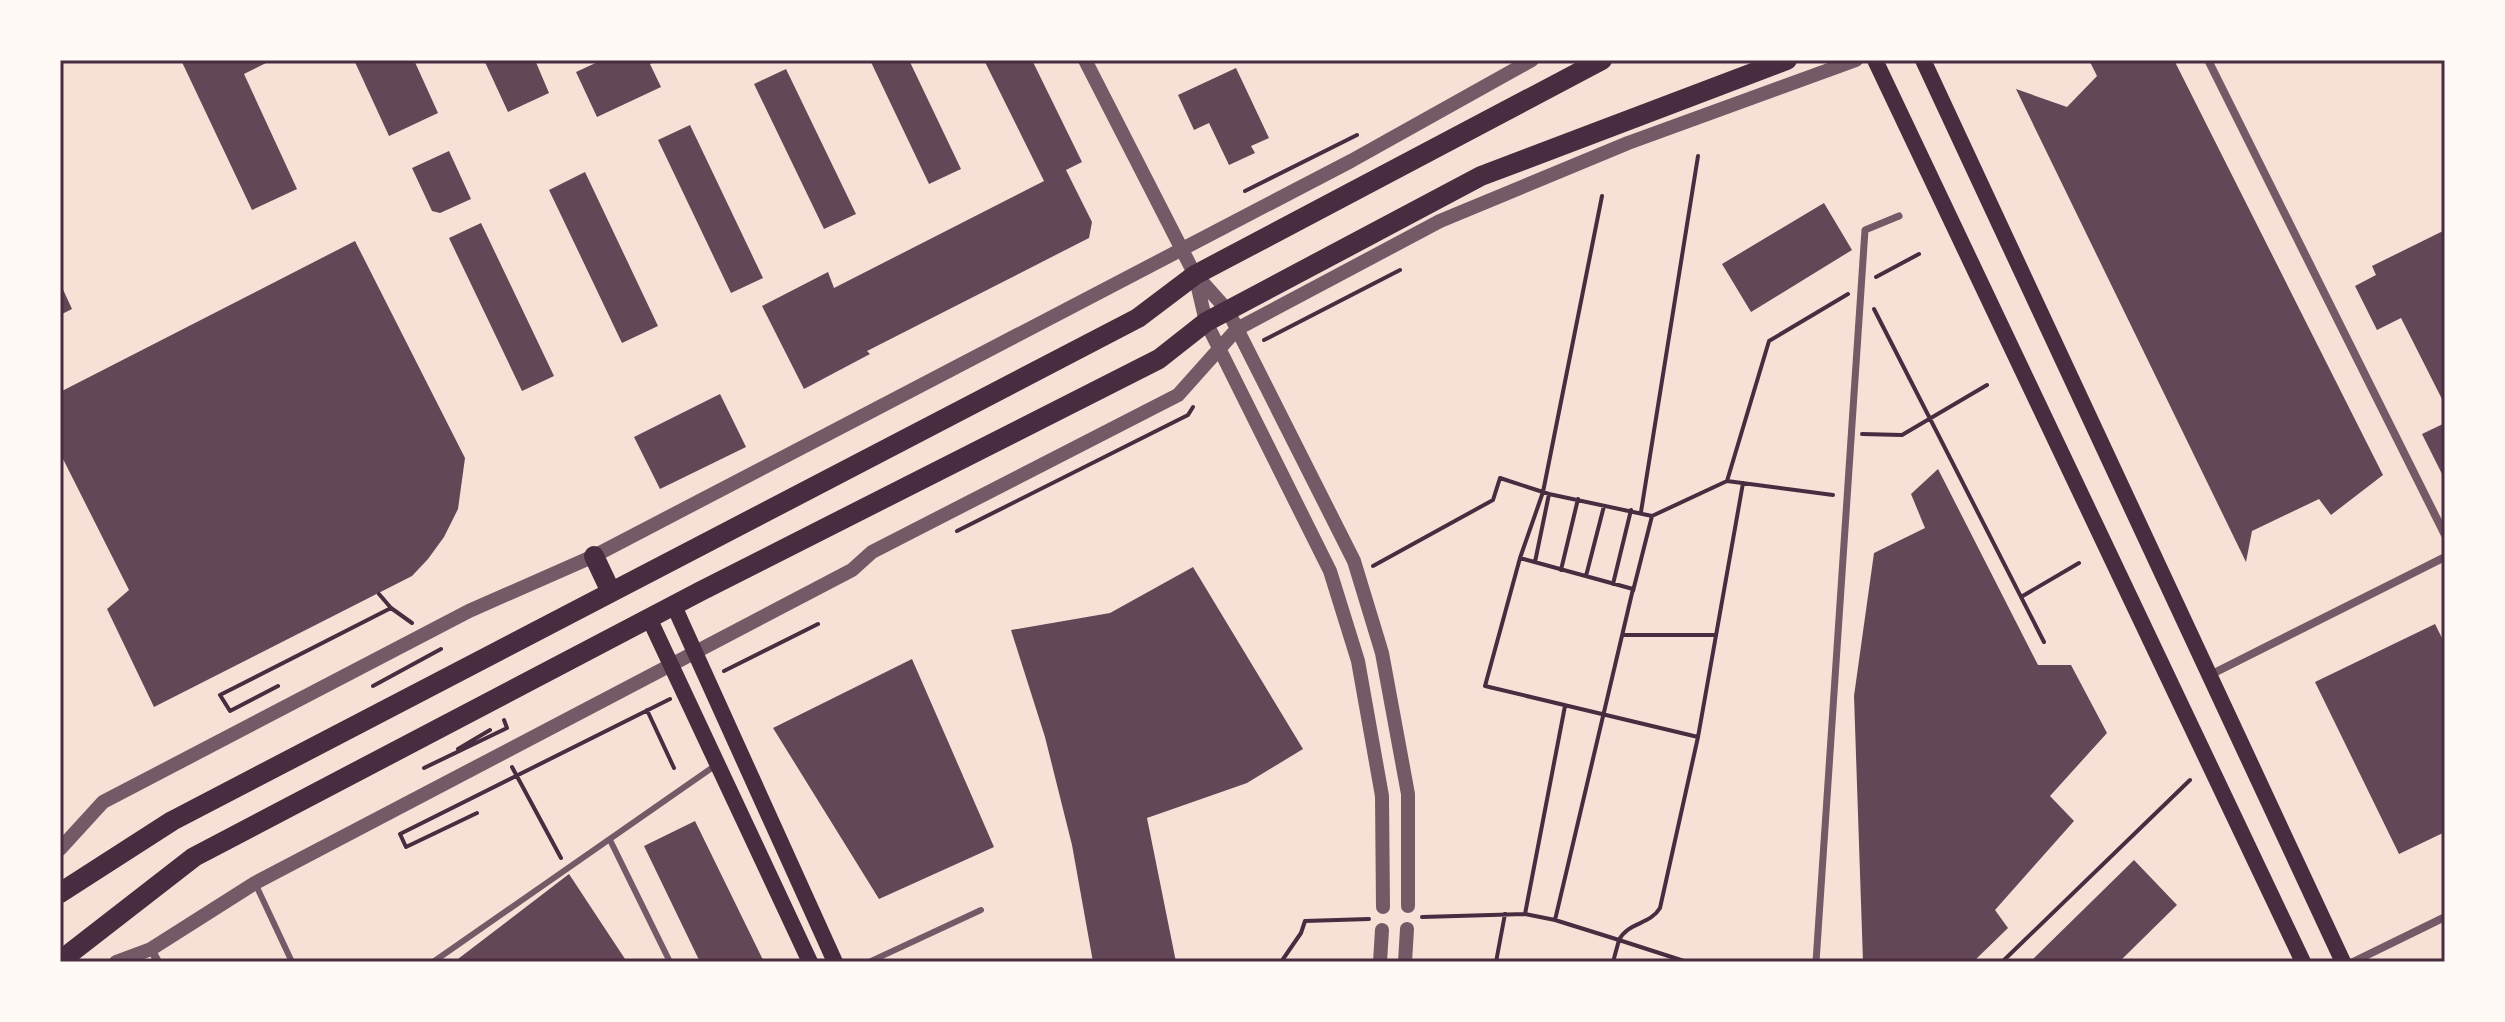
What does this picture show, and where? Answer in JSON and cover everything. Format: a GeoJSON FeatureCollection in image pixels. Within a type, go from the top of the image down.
{"type":"FeatureCollection","features":[{"type":"Feature","properties":{"kind":"main road"},"geometry":{"type":"LineString","coordinates":[[60,893],[172,821],[1138,318],[1195,275],[1602,60]]}},
{"type":"Feature","properties":{"kind":"main road"},"geometry":{"type":"LineString","coordinates":[[60,961],[194,857],[649,618],[1159,359],[1206,322],[1233,320],[1481,176],[1768,64],[1787,60]]}},
{"type":"Feature","properties":{"kind":"main road"},"geometry":{"type":"LineString","coordinates":[[1875,60],[2303,962]]}},
{"type":"Feature","properties":{"kind":"main road"},"geometry":{"type":"LineString","coordinates":[[1923,60],[2343,962]]}},
{"type":"Feature","properties":{"kind":"main road"},"geometry":{"type":"LineString","coordinates":[[594,556],[611,592]]}},
{"type":"Feature","properties":{"kind":"main road"},"geometry":{"type":"LineString","coordinates":[[674,606],[835,962]]}},
{"type":"Feature","properties":{"kind":"main road"},"geometry":{"type":"LineString","coordinates":[[649,618],[810,962]]}},
{"type":"Feature","properties":{"kind":"street"},"geometry":{"type":"LineString","coordinates":[[1085,60],[1195,275],[1206,322],[1330,571],[1358,661],[1382,796],[1383,907]]}},
{"type":"Feature","properties":{"kind":"street"},"geometry":{"type":"LineString","coordinates":[[60,849],[103,802],[469,611],[594,556],[1351,161],[1532,60]]}},
{"type":"Feature","properties":{"kind":"street"},"geometry":{"type":"LineString","coordinates":[[116,962],[155,955],[255,883],[852,570],[872,552],[1178,395],[1219,349],[1233,320],[1496,196],[1628,143],[1856,60]]}},
{"type":"Feature","properties":{"kind":"street"},"geometry":{"type":"LineString","coordinates":[[2208,60],[2445,535]]}},
{"type":"Feature","properties":{"kind":"street"},"geometry":{"type":"LineString","coordinates":[[1816,962],[1865,230],[1899,216]]}},
{"type":"Feature","properties":{"kind":"street"},"geometry":{"type":"LineString","coordinates":[[1195,275],[1233,320],[1354,561],[1382,653],[1408,794],[1408,906]]}},
{"type":"Feature","properties":{"kind":"street"},"geometry":{"type":"LineString","coordinates":[[2210,675],[2445,557]]}},
{"type":"Feature","properties":{"kind":"street"},"geometry":{"type":"LineString","coordinates":[[2353,962],[2445,917]]}},
{"type":"Feature","properties":{"kind":"street"},"geometry":{"type":"LineString","coordinates":[[1405,962],[1407,929]]}},
{"type":"Feature","properties":{"kind":"street"},"geometry":{"type":"LineString","coordinates":[[1380,962],[1382,930]]}},
{"type":"Feature","properties":{"kind":"lane"},"geometry":{"type":"LineString","coordinates":[[433,962],[717,764]]}},
{"type":"Feature","properties":{"kind":"lane"},"geometry":{"type":"LineString","coordinates":[[610,840],[670,962]]}},
{"type":"Feature","properties":{"kind":"lane"},"geometry":{"type":"LineString","coordinates":[[255,883],[292,962]]}},
{"type":"Feature","properties":{"kind":"lane"},"geometry":{"type":"LineString","coordinates":[[869,962],[981,910]]}},
{"type":"Feature","properties":{"kind":"path"},"geometry":{"type":"LineString","coordinates":[[1245,191],[1362,133]]}},
{"type":"Feature","properties":{"kind":"path"},"geometry":{"type":"LineString","coordinates":[[1641,512],[1698,156]]}},
{"type":"Feature","properties":{"kind":"path"},"geometry":{"type":"LineString","coordinates":[[1602,196],[1543,492],[1520,558],[1485,686],[1698,737]]}},
{"type":"Feature","properties":{"kind":"path"},"geometry":{"type":"LineString","coordinates":[[1727,481],[1769,341],[1919,254]]}},
{"type":"Feature","properties":{"kind":"path"},"geometry":{"type":"LineString","coordinates":[[1264,340],[1400,270]]}},
{"type":"Feature","properties":{"kind":"path"},"geometry":{"type":"LineString","coordinates":[[1862,285],[2044,642]]}},
{"type":"Feature","properties":{"kind":"path"},"geometry":{"type":"LineString","coordinates":[[1852,433],[1902,435],[1987,385]]}},
{"type":"Feature","properties":{"kind":"path"},"geometry":{"type":"LineString","coordinates":[[1358,575],[1493,500],[1500,478],[1549,494],[1652,516],[1727,481],[1848,496]]}},
{"type":"Feature","properties":{"kind":"path"},"geometry":{"type":"LineString","coordinates":[[1613,962],[1623,932],[1652,918],[1660,908],[1698,737],[1743,483]]}},
{"type":"Feature","properties":{"kind":"path"},"geometry":{"type":"LineString","coordinates":[[1535,562],[1549,494]]}},
{"type":"Feature","properties":{"kind":"path"},"geometry":{"type":"LineString","coordinates":[[1561,570],[1578,499]]}},
{"type":"Feature","properties":{"kind":"path"},"geometry":{"type":"LineString","coordinates":[[1586,576],[1604,506]]}},
{"type":"Feature","properties":{"kind":"path"},"geometry":{"type":"LineString","coordinates":[[1613,584],[1631,510]]}},
{"type":"Feature","properties":{"kind":"path"},"geometry":{"type":"LineString","coordinates":[[1652,516],[1555,920],[1687,962]]}},
{"type":"Feature","properties":{"kind":"path"},"geometry":{"type":"LineString","coordinates":[[1520,558],[1633,589],[1632,594]]}},
{"type":"Feature","properties":{"kind":"path"},"geometry":{"type":"LineString","coordinates":[[2021,597],[2079,563]]}},
{"type":"Feature","properties":{"kind":"path"},"geometry":{"type":"LineString","coordinates":[[278,686],[230,711],[220,695],[391,608]]}},
{"type":"Feature","properties":{"kind":"path"},"geometry":{"type":"LineString","coordinates":[[723,671],[818,624]]}},
{"type":"Feature","properties":{"kind":"path"},"geometry":{"type":"LineString","coordinates":[[1622,635],[1716,635]]}},
{"type":"Feature","properties":{"kind":"path"},"geometry":{"type":"LineString","coordinates":[[373,686],[441,649]]}},
{"type":"Feature","properties":{"kind":"path"},"geometry":{"type":"LineString","coordinates":[[477,813],[406,847],[400,834],[673,697]]}},
{"type":"Feature","properties":{"kind":"path"},"geometry":{"type":"LineString","coordinates":[[1525,914],[1565,706]]}},
{"type":"Feature","properties":{"kind":"path"},"geometry":{"type":"LineString","coordinates":[[647,710],[674,768]]}},
{"type":"Feature","properties":{"kind":"path"},"geometry":{"type":"LineString","coordinates":[[490,730],[424,768],[507,728],[504,720]]}},
{"type":"Feature","properties":{"kind":"path"},"geometry":{"type":"LineString","coordinates":[[2002,962],[2190,780]]}},
{"type":"Feature","properties":{"kind":"path"},"geometry":{"type":"LineString","coordinates":[[1496,962],[1505,914]]}},
{"type":"Feature","properties":{"kind":"building"},"geometry":{"type":"Polygon","coordinates":[[[181,60],[272,60],[244,74],[297,189],[252,210],[181,60]]]}},
{"type":"Feature","properties":{"kind":"building"},"geometry":{"type":"Polygon","coordinates":[[[354,60],[414,60],[438,113],[389,136],[354,60]]]}},
{"type":"Feature","properties":{"kind":"building"},"geometry":{"type":"Polygon","coordinates":[[[484,60],[535,60],[549,93],[508,112],[484,60]]]}},
{"type":"Feature","properties":{"kind":"building"},"geometry":{"type":"Polygon","coordinates":[[[602,60],[658,60],[650,64],[661,87],[597,117],[576,72],[602,60]]]}},
{"type":"Feature","properties":{"kind":"building"},"geometry":{"type":"Polygon","coordinates":[[[870,60],[909,60],[961,169],[929,184],[870,60]]]}},
{"type":"Feature","properties":{"kind":"building"},"geometry":{"type":"Polygon","coordinates":[[[984,60],[1032,60],[1082,162],[1066,170],[1092,222],[1089,238],[867,351],[870,354],[804,389],[762,306],[828,272],[834,288],[1044,181],[984,60]]]}},
{"type":"Feature","properties":{"kind":"building"},"geometry":{"type":"Polygon","coordinates":[[[2089,60],[2174,60],[2383,475],[2331,515],[2319,499],[2252,531],[2246,562],[2016,89],[2067,107],[2097,76],[2089,60]]]}},
{"type":"Feature","properties":{"kind":"building"},"geometry":{"type":"Polygon","coordinates":[[[1236,68],[1269,138],[1251,146],[1255,153],[1229,165],[1209,123],[1194,130],[1178,95],[1236,68]]]}},
{"type":"Feature","properties":{"kind":"building"},"geometry":{"type":"Polygon","coordinates":[[[786,69],[856,214],[824,229],[754,84],[786,69]]]}},
{"type":"Feature","properties":{"kind":"building"},"geometry":{"type":"Polygon","coordinates":[[[690,125],[763,278],[731,293],[658,140],[690,125]]]}},
{"type":"Feature","properties":{"kind":"building"},"geometry":{"type":"Polygon","coordinates":[[[449,151],[471,199],[440,213],[432,211],[412,168],[449,151]]]}},
{"type":"Feature","properties":{"kind":"building"},"geometry":{"type":"Polygon","coordinates":[[[585,172],[658,326],[622,343],[549,190],[585,172]]]}},
{"type":"Feature","properties":{"kind":"building"},"geometry":{"type":"Polygon","coordinates":[[[1824,203],[1852,250],[1751,312],[1722,264],[1824,203]]]}},
{"type":"Feature","properties":{"kind":"building"},"geometry":{"type":"Polygon","coordinates":[[[481,223],[554,376],[522,391],[449,238],[481,223]]]}},
{"type":"Feature","properties":{"kind":"building"},"geometry":{"type":"Polygon","coordinates":[[[2445,230],[2445,405],[2401,318],[2377,330],[2355,286],[2376,275],[2372,266],[2445,230]]]}},
{"type":"Feature","properties":{"kind":"building"},"geometry":{"type":"Polygon","coordinates":[[[355,241],[465,458],[458,509],[444,537],[412,576],[154,707],[107,609],[129,590],[60,453],[60,392],[355,241]]]}},
{"type":"Feature","properties":{"kind":"building"},"geometry":{"type":"Polygon","coordinates":[[[60,283],[72,309],[60,315],[60,283]]]}},
{"type":"Feature","properties":{"kind":"building"},"geometry":{"type":"Polygon","coordinates":[[[720,394],[746,447],[660,489],[634,437],[720,394]]]}},
{"type":"Feature","properties":{"kind":"building"},"geometry":{"type":"Polygon","coordinates":[[[2445,423],[2445,480],[2422,434],[2445,423]]]}},
{"type":"Feature","properties":{"kind":"building"},"geometry":{"type":"Polygon","coordinates":[[[1938,469],[2038,665],[2071,665],[2107,733],[2050,796],[2074,821],[1995,910],[2008,928],[1973,962],[1863,962],[1854,696],[1874,553],[1925,528],[1911,494],[1938,469]]]}},
{"type":"Feature","properties":{"kind":"building"},"geometry":{"type":"Polygon","coordinates":[[[1193,567],[1303,749],[1247,783],[1147,818],[1176,962],[1093,962],[1072,845],[1045,737],[1011,630],[1110,613],[1193,567]]]}},
{"type":"Feature","properties":{"kind":"building"},"geometry":{"type":"Polygon","coordinates":[[[2435,624],[2445,644],[2445,832],[2399,854],[2315,682],[2435,624]]]}},
{"type":"Feature","properties":{"kind":"building"},"geometry":{"type":"Polygon","coordinates":[[[912,659],[994,847],[879,899],[773,728],[912,659]]]}},
{"type":"Feature","properties":{"kind":"building"},"geometry":{"type":"Polygon","coordinates":[[[695,821],[764,962],[700,962],[644,846],[695,821]]]}},
{"type":"Feature","properties":{"kind":"building"},"geometry":{"type":"Polygon","coordinates":[[[2134,860],[2177,905],[2119,962],[2030,962],[2134,860]]]}},
{"type":"Feature","properties":{"kind":"building"},"geometry":{"type":"Polygon","coordinates":[[[569,874],[627,962],[454,962],[569,874]]]}}]}
